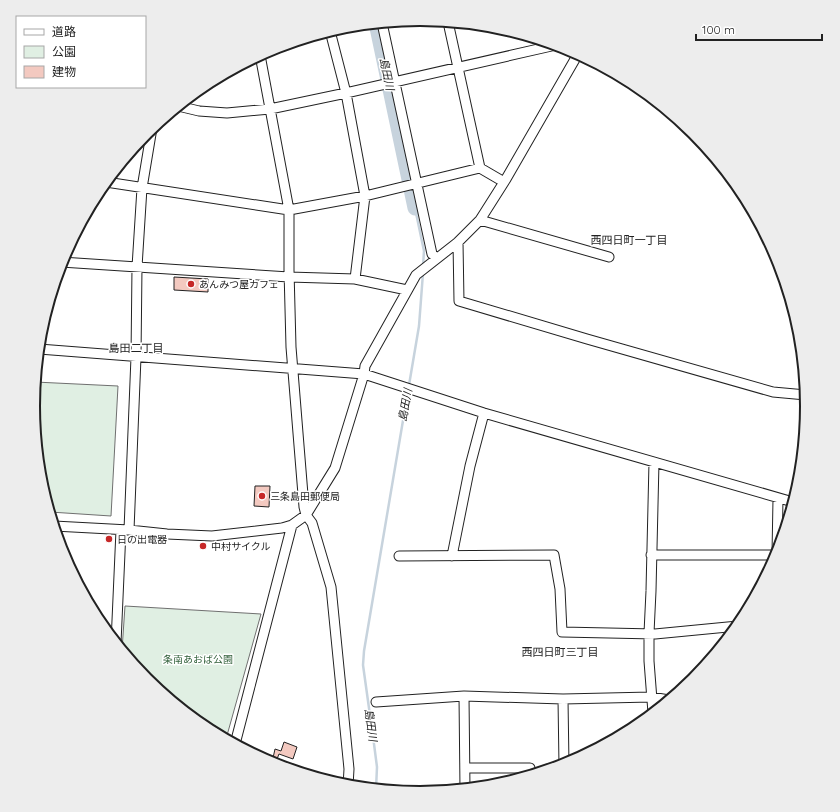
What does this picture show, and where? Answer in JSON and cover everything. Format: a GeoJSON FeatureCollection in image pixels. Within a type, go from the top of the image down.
{"type":"FeatureCollection","features":[{"type":"Feature","properties":{"kind":"street"},"geometry":{"type":"LineString","coordinates":[[449,27],[480,168]]}},
{"type":"Feature","properties":{"kind":"street"},"geometry":{"type":"LineString","coordinates":[[383,28],[432,254],[437,258]]}},
{"type":"Feature","properties":{"kind":"street"},"geometry":{"type":"LineString","coordinates":[[331,37],[346,93],[365,196],[355,279]]}},
{"type":"Feature","properties":{"kind":"street"},"geometry":{"type":"LineString","coordinates":[[185,108],[199,111],[227,113],[270,109],[546,47]]}},
{"type":"Feature","properties":{"kind":"street"},"geometry":{"type":"LineString","coordinates":[[60,526],[212,536],[282,528],[292,525],[306,515],[335,468],[364,374],[365,366],[407,290],[416,275],[458,242],[480,220],[504,182],[575,59]]}},
{"type":"Feature","properties":{"kind":"street"},"geometry":{"type":"LineString","coordinates":[[261,61],[289,210],[289,277],[293,368],[304,507],[306,515],[312,523],[331,587],[349,769],[348,779]]}},
{"type":"Feature","properties":{"kind":"street"},"geometry":{"type":"LineString","coordinates":[[117,634],[136,356],[142,188],[150,138]]}},
{"type":"Feature","properties":{"kind":"street"},"geometry":{"type":"LineString","coordinates":[[113,183],[289,210],[365,196],[480,168],[504,182]]}},
{"type":"Feature","properties":{"kind":"street"},"geometry":{"type":"LineString","coordinates":[[480,220],[609,257]]}},
{"type":"Feature","properties":{"kind":"street"},"geometry":{"type":"LineString","coordinates":[[458,242],[459,301],[773,392],[800,395]]}},
{"type":"Feature","properties":{"kind":"street"},"geometry":{"type":"LineString","coordinates":[[68,262],[289,277],[355,279],[407,290]]}},
{"type":"Feature","properties":{"kind":"street"},"geometry":{"type":"LineString","coordinates":[[44,349],[364,374],[484,413],[788,501]]}},
{"type":"Feature","properties":{"kind":"street"},"geometry":{"type":"LineString","coordinates":[[452,556],[470,466],[484,413]]}},
{"type":"Feature","properties":{"kind":"street"},"geometry":{"type":"LineString","coordinates":[[652,706],[649,661],[649,633],[654,462]]}},
{"type":"Feature","properties":{"kind":"street"},"geometry":{"type":"LineString","coordinates":[[777,535],[778,499]]}},
{"type":"Feature","properties":{"kind":"street"},"geometry":{"type":"LineString","coordinates":[[236,739],[292,525]]}},
{"type":"Feature","properties":{"kind":"street"},"geometry":{"type":"LineString","coordinates":[[651,554],[769,555]]}},
{"type":"Feature","properties":{"kind":"street"},"geometry":{"type":"LineString","coordinates":[[399,556],[554,555],[560,589],[562,632],[655,634],[729,627]]}},
{"type":"Feature","properties":{"kind":"street"},"geometry":{"type":"LineString","coordinates":[[376,702],[464,696],[562,699],[651,697],[662,699]]}},
{"type":"Feature","properties":{"kind":"street"},"geometry":{"type":"LineString","coordinates":[[464,696],[465,783]]}},
{"type":"Feature","properties":{"kind":"street"},"geometry":{"type":"LineString","coordinates":[[562,699],[564,757]]}},
{"type":"Feature","properties":{"kind":"street"},"geometry":{"type":"LineString","coordinates":[[465,768],[530,768]]}},
{"type":"Feature","properties":{"kind":"green space"},"geometry":{"type":"Polygon","coordinates":[[[41,382],[118,386],[111,516],[55,512],[47,480],[43,456],[40,406],[41,382]]]}},
{"type":"Feature","properties":{"kind":"green space","name":"条南あおば公園"},"geometry":{"type":"Polygon","coordinates":[[[125,606],[261,614],[228,733],[209,722],[169,692],[134,657],[123,642],[125,606]]]}},
{"type":"Feature","properties":{"kind":"building"},"geometry":{"type":"Polygon","coordinates":[[[174,277],[208,279],[208,292],[174,290],[174,277]]]}},
{"type":"Feature","properties":{"kind":"building"},"geometry":{"type":"Polygon","coordinates":[[[255,486],[270,486],[269,507],[254,506],[255,486]]]}},
{"type":"Feature","properties":{"kind":"building"},"geometry":{"type":"Polygon","coordinates":[[[284,742],[297,747],[293,759],[279,754],[277,758],[273,756],[275,749],[281,751],[284,742]]]}},
{"type":"Feature","properties":{"kind":"waterway","name":"島田川"},"geometry":{"type":"LineString","coordinates":[[377,28],[415,208]]}},
{"type":"Feature","properties":{"kind":"waterway","name":"島田川"},"geometry":{"type":"LineString","coordinates":[[415,208],[424,251],[423,266]]}},
{"type":"Feature","properties":{"kind":"waterway","name":"島田川"},"geometry":{"type":"LineString","coordinates":[[376,784],[377,767],[363,665],[364,651],[419,326],[423,273]]}},
{"type":"Feature","properties":{"kind":"place","name":"あんみつ屋カフェ"},"geometry":{"type":"Point","coordinates":[191,284]}},
{"type":"Feature","properties":{"kind":"place","name":"三条島田郵便局"},"geometry":{"type":"Point","coordinates":[262,496]}},
{"type":"Feature","properties":{"kind":"place","name":"日の出電器"},"geometry":{"type":"Point","coordinates":[109,539]}},
{"type":"Feature","properties":{"kind":"place","name":"中村サイクル"},"geometry":{"type":"Point","coordinates":[203,546]}},
{"type":"Feature","properties":{"kind":"district","name":"西四日町一丁目"},"geometry":{"type":"Point","coordinates":[629,240]}},
{"type":"Feature","properties":{"kind":"district","name":"島田二丁目"},"geometry":{"type":"Point","coordinates":[136,348]}},
{"type":"Feature","properties":{"kind":"district","name":"西四日町三丁目"},"geometry":{"type":"Point","coordinates":[560,652]}}]}
